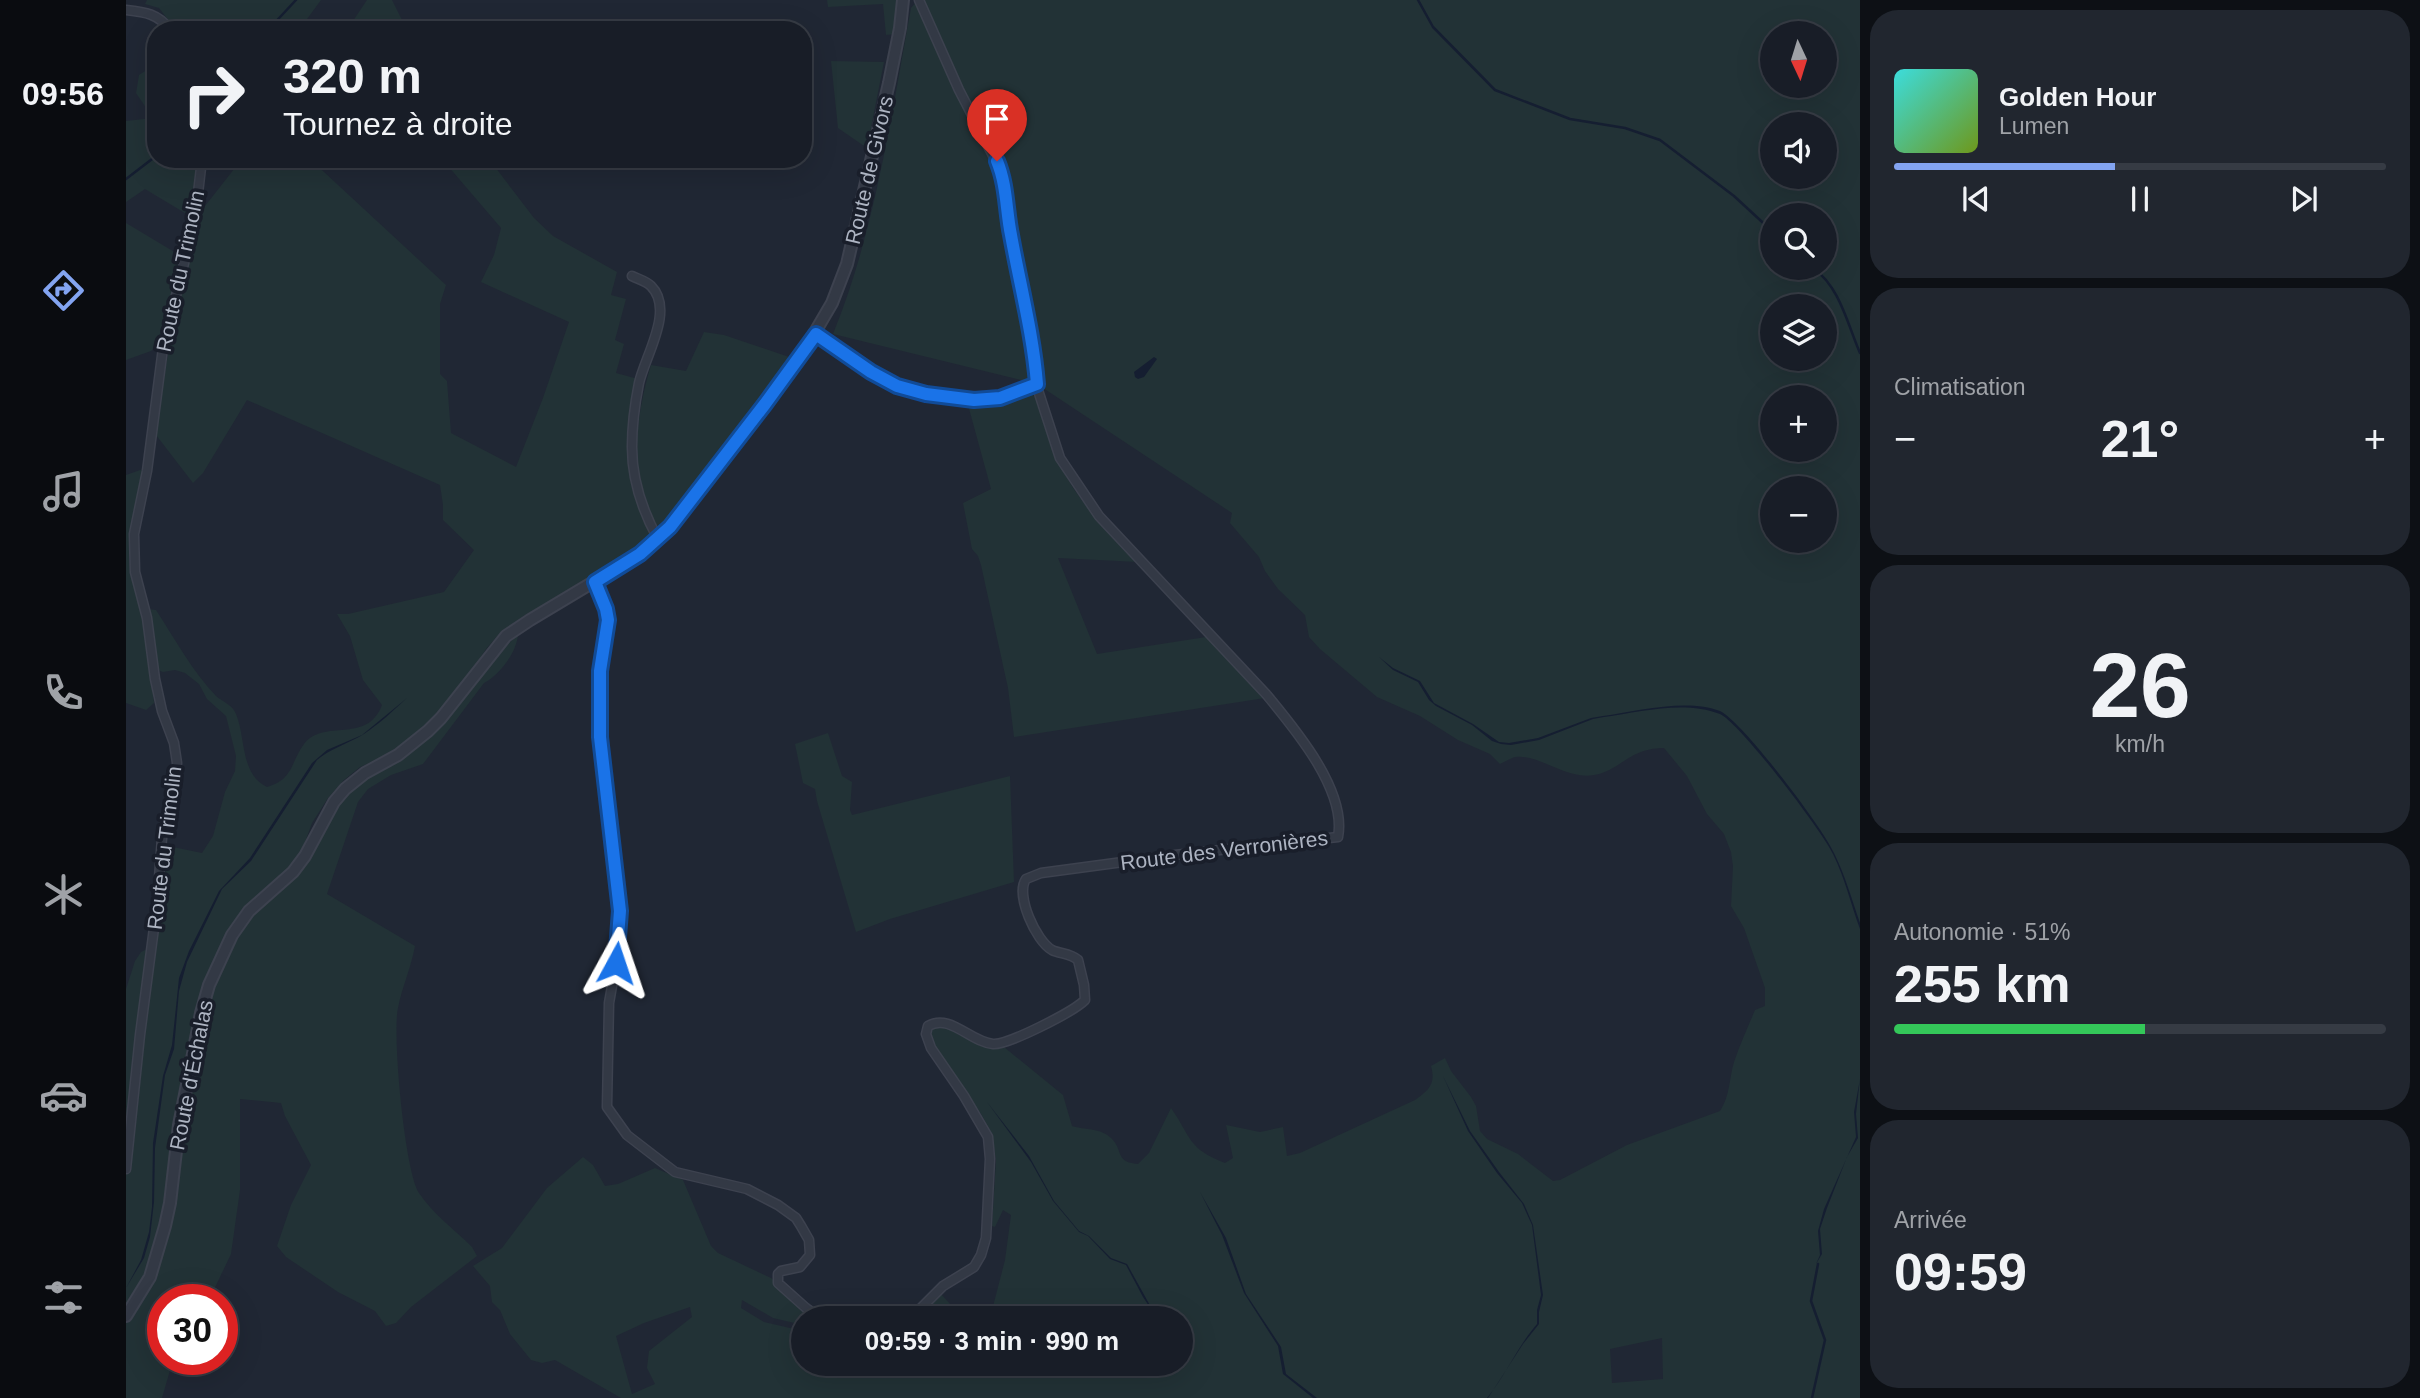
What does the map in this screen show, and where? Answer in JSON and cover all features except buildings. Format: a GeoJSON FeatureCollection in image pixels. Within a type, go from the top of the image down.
{"type":"FeatureCollection","features":[{"type":"Feature","properties":{"kind":"street"},"geometry":{"type":"LineString","coordinates":[[816,334],[871,372],[897,386],[926,394],[974,400],[1000,398],[1037,384],[1035,356],[1001,171],[959,90],[919,0]]}},
{"type":"Feature","properties":{"kind":"street","name":"Route de Givors"},"geometry":{"type":"LineString","coordinates":[[658,539],[702,486],[816,334],[832,303],[847,264],[905,1]]}},
{"type":"Feature","properties":{"kind":"street"},"geometry":{"type":"LineString","coordinates":[[126,10],[154,15],[163,21]]}},
{"type":"Feature","properties":{"kind":"street","name":"Route du Trimolin"},"geometry":{"type":"LineString","coordinates":[[126,1169],[157,905],[161,847],[177,764],[174,743],[162,711],[155,679],[147,618],[134,563],[134,534],[146,478],[162,358],[195,219],[201,168]]}},
{"type":"Feature","properties":{"kind":"street"},"geometry":{"type":"LineString","coordinates":[[632,276],[647,282],[653,288],[659,306],[660,322],[639,382],[632,447],[636,490],[658,539]]}},
{"type":"Feature","properties":{"kind":"street","name":"Route des Verronières"},"geometry":{"type":"LineString","coordinates":[[923,1306],[943,1286],[974,1267],[981,1255],[986,1238],[990,1159],[988,1137],[931,1048],[926,1034],[928,1026],[941,1022],[988,1043],[1002,1043],[1044,1024],[1085,1000],[1078,960],[1071,955],[1053,951],[1036,933],[1023,897],[1023,884],[1026,879],[1041,873],[1338,837],[1340,829],[1336,806],[1325,778],[1311,753],[1273,702],[1126,546],[1078,487],[1060,457],[1037,384]]}},
{"type":"Feature","properties":{"kind":"street","name":"Route d'Échalas"},"geometry":{"type":"LineString","coordinates":[[126,1316],[149,1277],[165,1226],[179,1125],[201,1013],[209,985],[232,934],[249,911],[293,872],[305,856],[334,802],[345,789],[365,773],[415,743],[441,718],[499,643],[530,620],[640,554],[658,539]]}},
{"type":"Feature","properties":{"kind":"street"},"geometry":{"type":"LineString","coordinates":[[595,582],[608,620],[600,671],[600,737],[620,911],[619,946],[609,1003],[607,1107],[627,1135],[675,1172],[747,1189],[778,1205],[796,1219],[809,1240],[810,1255],[800,1267],[781,1270],[778,1283],[804,1306]]}},
{"type":"Feature","properties":{"kind":"shaded area"},"geometry":{"type":"Polygon","coordinates":[[[147,0],[321,0],[306,21],[169,21],[159,8],[145,4],[147,0]]]}},
{"type":"Feature","properties":{"kind":"shaded area"},"geometry":{"type":"Polygon","coordinates":[[[367,0],[392,0],[402,21],[353,21],[367,0]]]}},
{"type":"Feature","properties":{"kind":"shaded area"},"geometry":{"type":"Polygon","coordinates":[[[827,0],[899,0],[896,34],[886,35],[883,4],[828,7],[827,0]]]}},
{"type":"Feature","properties":{"kind":"shaded area"},"geometry":{"type":"Polygon","coordinates":[[[918,0],[1860,0],[1860,1398],[621,1398],[555,1360],[542,1363],[531,1360],[510,1334],[500,1310],[492,1302],[490,1286],[473,1266],[502,1248],[547,1188],[583,1157],[593,1165],[605,1186],[618,1184],[655,1168],[683,1180],[711,1246],[718,1253],[771,1278],[802,1306],[791,1306],[791,1322],[773,1318],[742,1300],[741,1308],[764,1322],[791,1328],[791,1376],[1193,1376],[1193,1306],[993,1306],[1005,1260],[1011,1215],[1003,1210],[995,1227],[992,1226],[996,1160],[991,1132],[933,1046],[930,1034],[932,1029],[947,1028],[985,1047],[1004,1047],[1063,1095],[1072,1126],[1107,1135],[1115,1142],[1125,1161],[1138,1164],[1149,1153],[1171,1108],[1197,1147],[1225,1163],[1233,1158],[1226,1125],[1260,1132],[1283,1127],[1287,1156],[1300,1153],[1415,1100],[1432,1082],[1431,1066],[1445,1058],[1476,1106],[1480,1131],[1487,1139],[1518,1154],[1553,1181],[1560,1180],[1627,1145],[1720,1111],[1728,1093],[1741,1042],[1755,1010],[1765,1006],[1765,988],[1744,928],[1731,906],[1733,866],[1724,834],[1707,814],[1687,776],[1664,748],[1633,755],[1603,773],[1584,776],[1524,757],[1515,757],[1500,764],[1490,754],[1458,740],[1420,716],[1377,697],[1309,637],[1305,615],[1278,589],[1259,557],[1230,523],[1232,513],[1037,384],[833,334],[860,255],[889,132],[911,8],[918,0]],[[690,1307],[616,1336],[632,1394],[655,1384],[647,1368],[649,1351],[692,1317],[690,1307]],[[1662,1338],[1610,1349],[1612,1383],[1663,1379],[1662,1338]]]}},
{"type":"Feature","properties":{"kind":"shaded area"},"geometry":{"type":"Polygon","coordinates":[[[831,61],[884,62],[867,148],[838,128],[831,61]]]}},
{"type":"Feature","properties":{"kind":"shaded area"},"geometry":{"type":"Polygon","coordinates":[[[147,70],[147,109],[136,93],[139,75],[147,70]]]}},
{"type":"Feature","properties":{"kind":"shaded area"},"geometry":{"type":"Polygon","coordinates":[[[147,119],[147,168],[198,168],[190,216],[145,189],[126,202],[126,121],[147,119]]]}},
{"type":"Feature","properties":{"kind":"shaded area"},"geometry":{"type":"Polygon","coordinates":[[[235,168],[320,168],[446,285],[440,304],[440,374],[447,381],[451,433],[516,467],[569,322],[481,282],[494,255],[501,228],[450,168],[496,168],[534,218],[553,236],[617,272],[611,295],[626,299],[615,340],[624,344],[616,373],[638,379],[630,428],[628,464],[633,491],[649,532],[649,539],[501,632],[486,649],[456,696],[429,723],[397,751],[360,767],[344,780],[312,823],[300,856],[289,866],[297,873],[322,828],[345,796],[438,729],[518,634],[515,648],[507,662],[484,683],[423,764],[391,775],[368,789],[358,802],[327,894],[415,946],[398,1008],[397,1023],[401,1103],[409,1159],[419,1193],[472,1247],[477,1256],[411,1307],[396,1323],[386,1326],[375,1311],[338,1292],[286,1257],[277,1246],[291,1205],[311,1165],[281,1103],[240,1099],[240,1190],[231,1254],[217,1284],[147,1284],[147,1375],[169,1375],[162,1398],[126,1398],[126,989],[135,961],[141,952],[157,944],[168,846],[202,853],[213,836],[225,792],[235,771],[236,756],[226,716],[207,699],[199,684],[185,673],[158,670],[147,609],[156,610],[199,676],[216,696],[235,711],[248,765],[258,781],[267,787],[287,775],[299,751],[312,736],[366,724],[375,717],[382,705],[363,680],[350,636],[337,614],[348,614],[444,592],[474,550],[443,520],[440,485],[247,400],[203,473],[193,483],[156,435],[174,326],[205,206],[235,168]]]}},
{"type":"Feature","properties":{"kind":"shaded area"},"geometry":{"type":"Polygon","coordinates":[[[126,223],[181,256],[160,342],[151,351],[126,360],[126,223]]]}},
{"type":"Feature","properties":{"kind":"shaded area"},"geometry":{"type":"Polygon","coordinates":[[[704,332],[724,335],[792,358],[672,516],[659,527],[648,511],[637,471],[641,404],[651,365],[686,371],[704,332]]]}},
{"type":"Feature","properties":{"kind":"shaded area"},"geometry":{"type":"Polygon","coordinates":[[[1032,394],[1054,452],[1078,495],[1138,562],[1058,558],[1097,654],[1206,637],[1265,698],[1014,737],[1008,688],[981,565],[972,549],[963,503],[991,489],[968,405],[1001,404],[1032,394]]]}},
{"type":"Feature","properties":{"kind":"shaded area"},"geometry":{"type":"Polygon","coordinates":[[[143,469],[129,538],[129,560],[145,627],[154,703],[146,710],[126,703],[126,475],[143,469]]]}},
{"type":"Feature","properties":{"kind":"shaded area"},"geometry":{"type":"Polygon","coordinates":[[[828,733],[842,776],[852,782],[852,815],[1010,776],[1014,882],[890,919],[856,932],[815,789],[803,783],[795,744],[828,733]]]}},
{"type":"Feature","properties":{"kind":"shaded area"},"geometry":{"type":"Polygon","coordinates":[[[939,1292],[952,1306],[927,1306],[939,1292]]]}},
{"type":"Feature","properties":{"kind":"water"},"geometry":{"type":"Polygon","coordinates":[[[1154,357],[1157,359],[1144,377],[1135,377],[1134,372],[1154,357]]]}},
{"type":"Feature","properties":{"kind":"water"},"geometry":{"type":"Polygon","coordinates":[[[1379,657],[1393,668],[1420,681],[1434,703],[1499,742],[1538,738],[1591,718],[1646,709],[1678,706],[1693,706],[1720,711],[1746,734],[1763,754],[1827,840],[1845,879],[1860,929],[1841,872],[1826,842],[1762,756],[1745,736],[1720,714],[1677,707],[1647,710],[1593,719],[1539,740],[1501,744],[1436,706],[1418,682],[1393,670],[1379,657]]]}},
{"type":"Feature","properties":{"kind":"water"},"geometry":{"type":"Polygon","coordinates":[[[407,698],[361,736],[317,760],[251,861],[222,889],[187,962],[179,991],[174,1049],[165,1075],[155,1148],[150,1237],[144,1258],[126,1288],[141,1260],[149,1232],[153,1143],[163,1076],[172,1045],[179,978],[189,951],[219,891],[250,858],[312,763],[327,750],[362,735],[407,698]]]}},
{"type":"Feature","properties":{"kind":"water"},"geometry":{"type":"Polygon","coordinates":[[[1443,1076],[1470,1131],[1524,1204],[1533,1225],[1543,1295],[1539,1324],[1507,1368],[1523,1342],[1537,1324],[1541,1295],[1532,1225],[1522,1203],[1468,1131],[1443,1076]]]}},
{"type":"Feature","properties":{"kind":"water"},"geometry":{"type":"Polygon","coordinates":[[[1860,1079],[1856,1114],[1858,1138],[1847,1156],[1856,1137],[1854,1112],[1860,1079]]]}},
{"type":"Feature","properties":{"kind":"water"},"geometry":{"type":"Polygon","coordinates":[[[987,1102],[1029,1156],[1054,1201],[1079,1231],[1089,1236],[1111,1258],[1127,1264],[1150,1306],[1126,1265],[1110,1259],[1088,1236],[1079,1232],[1053,1201],[1031,1162],[987,1102]]]}},
{"type":"Feature","properties":{"kind":"water"},"geometry":{"type":"Polygon","coordinates":[[[1846,1159],[1820,1229],[1822,1254],[1816,1264],[1820,1255],[1818,1231],[1824,1209],[1846,1159]]]}},
{"type":"Feature","properties":{"kind":"water"},"geometry":{"type":"Polygon","coordinates":[[[1200,1192],[1226,1238],[1246,1294],[1281,1347],[1286,1374],[1317,1398],[1313,1398],[1283,1374],[1278,1346],[1244,1293],[1222,1235],[1200,1192]]]}},
{"type":"Feature","properties":{"kind":"waterway"},"geometry":{"type":"LineString","coordinates":[[276,21],[296,0]]}},
{"type":"Feature","properties":{"kind":"waterway"},"geometry":{"type":"LineString","coordinates":[[1418,0],[1433,27],[1495,90],[1570,119],[1625,128],[1660,140],[1734,196],[1760,220]]}},
{"type":"Feature","properties":{"kind":"waterway"},"geometry":{"type":"LineString","coordinates":[[126,179],[147,163]]}},
{"type":"Feature","properties":{"kind":"waterway"},"geometry":{"type":"LineString","coordinates":[[1826,280],[1847,318],[1860,353]]}},
{"type":"Feature","properties":{"kind":"waterway"},"geometry":{"type":"LineString","coordinates":[[1812,1398],[1825,1340],[1811,1301],[1818,1264]]}},
{"type":"Feature","properties":{"kind":"route"},"geometry":{"type":"LineString","coordinates":[[616,963],[620,911],[612,823],[600,737],[600,671],[608,620],[595,582],[640,554],[670,527],[816,334],[871,372],[897,386],[926,394],[974,400],[1000,398],[1037,384],[1035,356],[1009,221],[1004,180],[997,161]]}}]}
